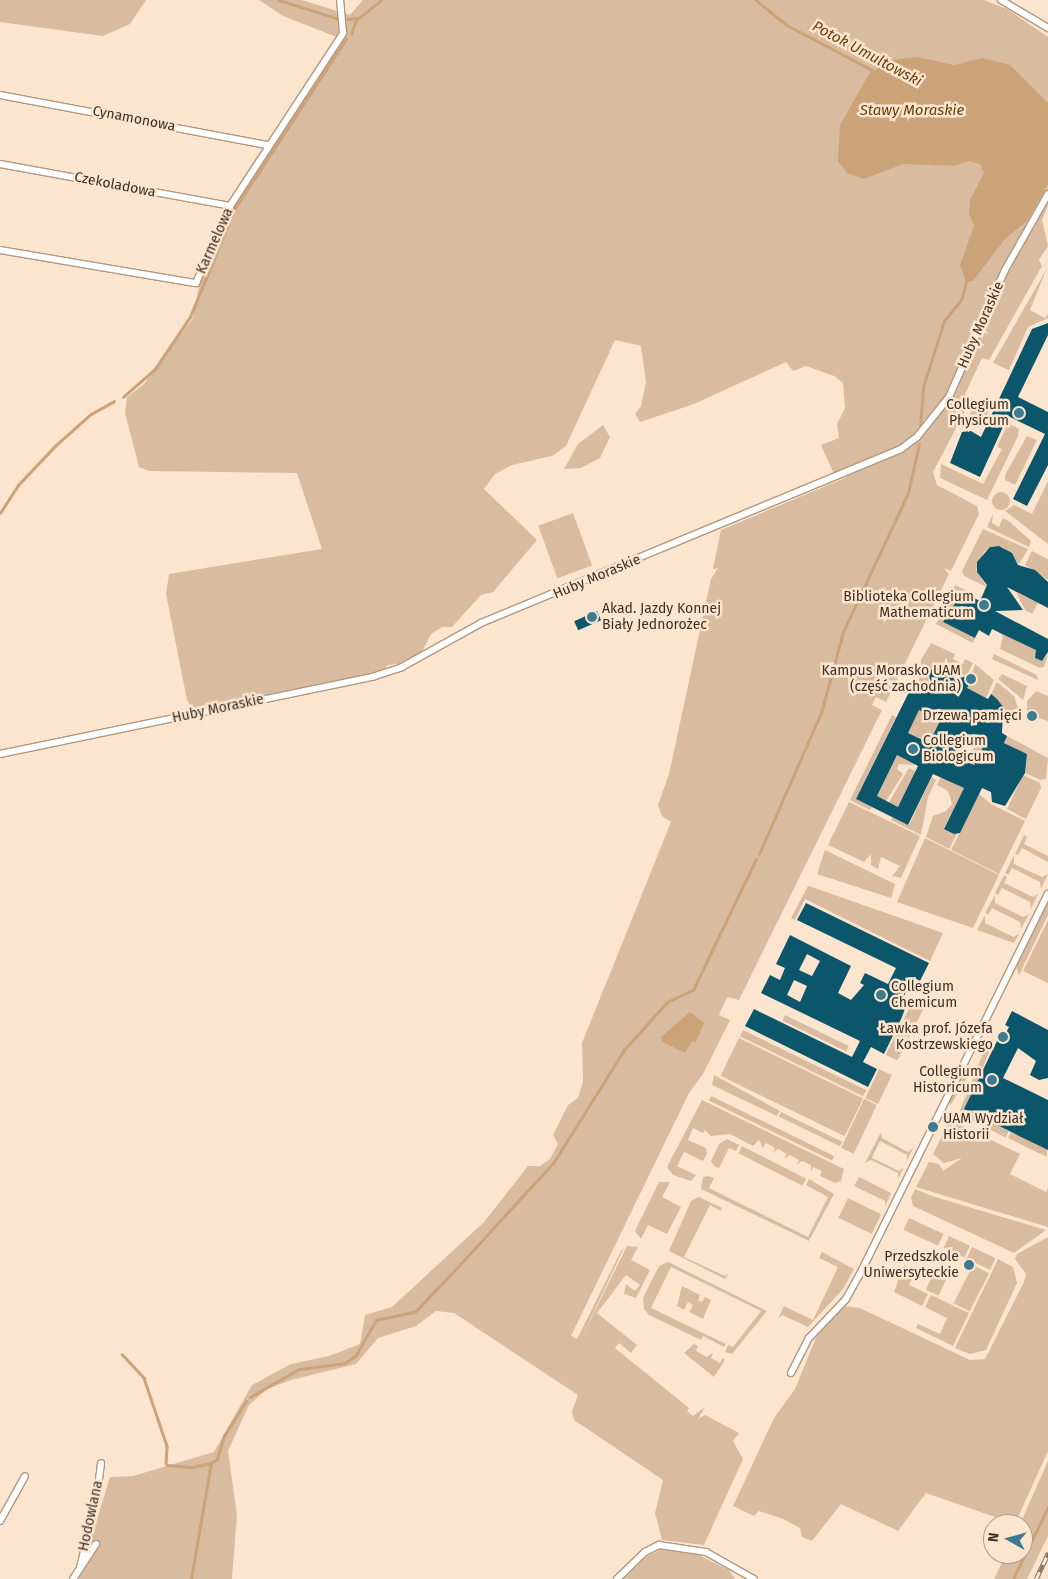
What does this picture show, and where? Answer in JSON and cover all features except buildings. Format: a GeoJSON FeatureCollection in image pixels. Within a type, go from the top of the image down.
{"type":"FeatureCollection","features":[{"type":"Feature","properties":{"kind":"street","name":"Karmelowa"},"geometry":{"type":"LineString","coordinates":[[0,250],[196,283],[230,206],[268,145],[343,33],[340,0]]}},
{"type":"Feature","properties":{"kind":"street"},"geometry":{"type":"LineString","coordinates":[[1001,0],[1048,28]]}},
{"type":"Feature","properties":{"kind":"street","name":"Cynamonowa"},"geometry":{"type":"LineString","coordinates":[[0,95],[268,145]]}},
{"type":"Feature","properties":{"kind":"street","name":"Czekoladowa"},"geometry":{"type":"LineString","coordinates":[[0,164],[230,206]]}},
{"type":"Feature","properties":{"kind":"street","name":"Huby Moraskie"},"geometry":{"type":"LineString","coordinates":[[0,754],[375,676],[402,667],[454,634],[901,449],[917,438],[949,397],[1005,270],[1048,194]]}},
{"type":"Feature","properties":{"kind":"street"},"geometry":{"type":"LineString","coordinates":[[791,1372],[809,1338],[832,1310],[846,1299],[860,1274],[1048,894]]}},
{"type":"Feature","properties":{"kind":"street","name":"Hodowlana"},"geometry":{"type":"LineString","coordinates":[[80,1568],[97,1496],[101,1463]]}},
{"type":"Feature","properties":{"kind":"street"},"geometry":{"type":"LineString","coordinates":[[0,1521],[24,1476]]}},
{"type":"Feature","properties":{"kind":"street","name":"Hodowlana"},"geometry":{"type":"LineString","coordinates":[[73,1579],[96,1544]]}},
{"type":"Feature","properties":{"kind":"street"},"geometry":{"type":"LineString","coordinates":[[618,1579],[645,1552],[659,1545],[706,1552],[754,1579]]}},
{"type":"Feature","properties":{"kind":"shaded area"},"geometry":{"type":"Polygon","coordinates":[[[0,0],[146,0],[130,24],[103,36],[0,22],[0,0]]]}},
{"type":"Feature","properties":{"kind":"shaded area"},"geometry":{"type":"Polygon","coordinates":[[[259,0],[302,0],[350,15],[363,0],[984,0],[1007,9],[1048,37],[1048,142],[1032,152],[1009,154],[994,145],[954,66],[911,77],[865,108],[864,131],[873,154],[887,162],[954,166],[978,152],[986,153],[1010,187],[1018,187],[1026,180],[1048,183],[1048,205],[1042,220],[1048,246],[1039,260],[1042,266],[989,360],[982,358],[965,394],[972,398],[933,472],[937,485],[977,506],[979,514],[951,571],[944,568],[949,574],[886,702],[876,697],[872,705],[882,710],[739,1000],[727,997],[719,1015],[730,1020],[703,1074],[689,1093],[571,1336],[577,1339],[621,1251],[624,1248],[580,1341],[627,1246],[638,1247],[631,1260],[650,1270],[636,1298],[624,1294],[626,1284],[635,1291],[640,1285],[626,1275],[597,1313],[637,1345],[631,1353],[619,1343],[615,1348],[689,1408],[687,1411],[693,1416],[705,1407],[698,1419],[705,1415],[739,1433],[733,1441],[743,1459],[704,1545],[662,1540],[655,1513],[663,1480],[574,1420],[572,1411],[578,1395],[454,1313],[436,1311],[416,1326],[378,1338],[356,1364],[291,1380],[267,1389],[249,1405],[228,1451],[237,1515],[232,1579],[79,1579],[110,1477],[133,1476],[214,1452],[252,1385],[291,1364],[329,1356],[360,1344],[365,1315],[392,1307],[484,1222],[528,1166],[540,1166],[550,1159],[558,1144],[553,1135],[568,1105],[578,1098],[583,1082],[582,1043],[671,822],[662,816],[658,805],[669,774],[711,579],[718,568],[713,569],[721,530],[847,477],[847,469],[834,474],[821,445],[839,438],[837,424],[845,408],[843,383],[834,376],[806,366],[793,371],[786,362],[694,404],[640,422],[635,414],[641,406],[646,382],[641,346],[615,340],[566,446],[552,456],[512,465],[495,474],[484,489],[537,540],[493,592],[481,595],[452,627],[442,627],[431,634],[422,652],[408,663],[388,665],[378,675],[355,684],[302,691],[262,703],[201,713],[192,709],[187,700],[166,594],[169,574],[322,549],[297,473],[149,471],[139,467],[125,413],[127,397],[144,384],[193,318],[201,276],[223,228],[257,168],[342,39],[283,16],[259,0]]]}},
{"type":"Feature","properties":{"kind":"shaded area"},"geometry":{"type":"Polygon","coordinates":[[[1047,268],[1030,310],[1045,318],[1048,314],[1048,318],[1028,327],[1009,370],[993,363],[1047,268]]]}},
{"type":"Feature","properties":{"kind":"shaded area"},"geometry":{"type":"Polygon","coordinates":[[[977,400],[991,407],[982,425],[964,426],[977,400]]]}},
{"type":"Feature","properties":{"kind":"shaded area"},"geometry":{"type":"Polygon","coordinates":[[[1008,423],[1019,429],[1018,436],[987,500],[940,478],[941,464],[983,484],[1002,449],[997,447],[1008,423]]]}},
{"type":"Feature","properties":{"kind":"shaded area"},"geometry":{"type":"Polygon","coordinates":[[[603,425],[610,437],[600,458],[581,468],[564,469],[578,444],[603,425]]]}},
{"type":"Feature","properties":{"kind":"shaded area"},"geometry":{"type":"Polygon","coordinates":[[[1027,436],[1037,440],[1015,485],[1005,480],[1005,475],[1027,436]]]}},
{"type":"Feature","properties":{"kind":"shaded area"},"geometry":{"type":"Polygon","coordinates":[[[1048,481],[1048,544],[1005,511],[1014,505],[1032,514],[1048,481]]]}},
{"type":"Feature","properties":{"kind":"shaded area"},"geometry":{"type":"Polygon","coordinates":[[[1001,492],[1007,495],[1010,501],[1007,507],[1001,510],[995,507],[992,501],[995,495],[1001,492]]]}},
{"type":"Feature","properties":{"kind":"shaded area"},"geometry":{"type":"Polygon","coordinates":[[[573,513],[592,566],[557,578],[538,526],[573,513]]]}},
{"type":"Feature","properties":{"kind":"shaded area"},"geometry":{"type":"Polygon","coordinates":[[[993,514],[992,523],[999,527],[1003,518],[1010,522],[1031,541],[1029,547],[987,527],[993,514]]]}},
{"type":"Feature","properties":{"kind":"shaded area"},"geometry":{"type":"Polygon","coordinates":[[[983,529],[1028,549],[1019,564],[1003,547],[992,546],[984,552],[976,570],[987,587],[964,576],[962,571],[983,529]]]}},
{"type":"Feature","properties":{"kind":"shaded area"},"geometry":{"type":"Polygon","coordinates":[[[1032,551],[1048,559],[1048,580],[1025,565],[1032,551]]]}},
{"type":"Feature","properties":{"kind":"shaded area"},"geometry":{"type":"Polygon","coordinates":[[[955,585],[972,593],[970,596],[961,592],[943,622],[975,638],[973,643],[936,624],[955,585]]]}},
{"type":"Feature","properties":{"kind":"shaded area"},"geometry":{"type":"Polygon","coordinates":[[[1016,592],[1038,603],[1032,614],[1025,610],[1016,592]]]}},
{"type":"Feature","properties":{"kind":"shaded area"},"geometry":{"type":"Polygon","coordinates":[[[997,631],[1039,650],[1035,658],[1041,661],[1048,655],[1044,667],[1040,668],[1000,649],[1003,636],[997,631]]]}},
{"type":"Feature","properties":{"kind":"shaded area"},"geometry":{"type":"Polygon","coordinates":[[[931,643],[955,654],[953,659],[963,664],[965,659],[973,663],[967,676],[937,665],[928,670],[929,688],[919,682],[921,660],[931,643]]]}},
{"type":"Feature","properties":{"kind":"shaded area"},"geometry":{"type":"Polygon","coordinates":[[[994,654],[1037,675],[1038,680],[992,659],[994,654]]]}},
{"type":"Feature","properties":{"kind":"shaded area"},"geometry":{"type":"Polygon","coordinates":[[[975,664],[994,680],[986,698],[967,688],[975,664]]]}},
{"type":"Feature","properties":{"kind":"shaded area"},"geometry":{"type":"Polygon","coordinates":[[[1002,674],[1027,686],[1023,700],[998,679],[1002,674]]]}},
{"type":"Feature","properties":{"kind":"shaded area"},"geometry":{"type":"Polygon","coordinates":[[[997,682],[1014,696],[1018,708],[1007,712],[991,694],[997,682]]]}},
{"type":"Feature","properties":{"kind":"shaded area"},"geometry":{"type":"Polygon","coordinates":[[[1036,691],[1048,696],[1048,721],[1031,716],[1027,710],[1027,701],[1036,691]]]}},
{"type":"Feature","properties":{"kind":"shaded area"},"geometry":{"type":"Polygon","coordinates":[[[919,710],[940,721],[928,743],[907,732],[919,710]]]}},
{"type":"Feature","properties":{"kind":"shaded area"},"geometry":{"type":"Polygon","coordinates":[[[892,715],[896,717],[856,799],[872,807],[870,810],[850,800],[892,715]]]}},
{"type":"Feature","properties":{"kind":"shaded area"},"geometry":{"type":"Polygon","coordinates":[[[967,734],[985,743],[974,765],[945,751],[948,743],[971,754],[974,747],[963,741],[967,734]]]}},
{"type":"Feature","properties":{"kind":"shaded area"},"geometry":{"type":"Polygon","coordinates":[[[1007,736],[1048,758],[1046,779],[1041,780],[1025,773],[1027,754],[1004,743],[1007,736]]]}},
{"type":"Feature","properties":{"kind":"shaded area"},"geometry":{"type":"Polygon","coordinates":[[[897,755],[915,765],[899,764],[897,769],[903,774],[886,801],[877,796],[897,755]]]}},
{"type":"Feature","properties":{"kind":"shaded area"},"geometry":{"type":"Polygon","coordinates":[[[909,768],[917,772],[898,807],[889,802],[909,768]]]}},
{"type":"Feature","properties":{"kind":"shaded area"},"geometry":{"type":"Polygon","coordinates":[[[1023,775],[1040,783],[1041,788],[1026,819],[1007,809],[1023,775]]]}},
{"type":"Feature","properties":{"kind":"shaded area"},"geometry":{"type":"Polygon","coordinates":[[[932,777],[936,780],[928,797],[921,835],[891,820],[893,817],[909,825],[932,777]]]}},
{"type":"Feature","properties":{"kind":"shaded area"},"geometry":{"type":"Polygon","coordinates":[[[941,777],[964,788],[944,828],[958,832],[949,849],[926,837],[933,816],[946,811],[952,804],[948,791],[937,785],[941,777]]]}},
{"type":"Feature","properties":{"kind":"shaded area"},"geometry":{"type":"Polygon","coordinates":[[[979,794],[991,804],[1025,821],[999,874],[951,850],[979,794]]]}},
{"type":"Feature","properties":{"kind":"shaded area"},"geometry":{"type":"Polygon","coordinates":[[[849,802],[920,836],[901,878],[892,876],[900,866],[881,857],[878,869],[871,865],[871,854],[864,862],[828,845],[849,802]]]}},
{"type":"Feature","properties":{"kind":"shaded area"},"geometry":{"type":"Polygon","coordinates":[[[1024,835],[1027,837],[1024,844],[1048,856],[1048,862],[1022,848],[1018,855],[1015,854],[1024,835]]]}},
{"type":"Feature","properties":{"kind":"shaded area"},"geometry":{"type":"Polygon","coordinates":[[[925,838],[999,875],[973,928],[897,902],[925,838]]]}},
{"type":"Feature","properties":{"kind":"shaded area"},"geometry":{"type":"Polygon","coordinates":[[[825,850],[895,884],[891,898],[817,874],[825,850]]]}},
{"type":"Feature","properties":{"kind":"shaded area"},"geometry":{"type":"Polygon","coordinates":[[[1014,855],[1014,864],[1042,877],[1048,874],[1041,889],[1040,882],[1012,868],[1008,875],[1005,873],[1014,855]]]}},
{"type":"Feature","properties":{"kind":"shaded area"},"geometry":{"type":"Polygon","coordinates":[[[1004,875],[1007,877],[1004,883],[1033,897],[1038,894],[1031,909],[1030,902],[1002,888],[998,895],[995,893],[1004,875]]]}},
{"type":"Feature","properties":{"kind":"shaded area"},"geometry":{"type":"Polygon","coordinates":[[[808,886],[943,933],[930,961],[805,899],[795,920],[791,918],[808,886]]]}},
{"type":"Feature","properties":{"kind":"shaded area"},"geometry":{"type":"Polygon","coordinates":[[[995,895],[995,903],[1023,917],[1029,914],[1021,929],[1020,922],[992,908],[988,915],[985,913],[995,895]]]}},
{"type":"Feature","properties":{"kind":"shaded area"},"geometry":{"type":"Polygon","coordinates":[[[1048,901],[1048,915],[1019,975],[1016,966],[1048,901]]]}},
{"type":"Feature","properties":{"kind":"shaded area"},"geometry":{"type":"Polygon","coordinates":[[[985,915],[985,923],[1013,937],[1019,934],[1014,943],[977,930],[985,915]]]}},
{"type":"Feature","properties":{"kind":"shaded area"},"geometry":{"type":"Polygon","coordinates":[[[1048,920],[1048,983],[1023,971],[1048,920]]]}},
{"type":"Feature","properties":{"kind":"shaded area"},"geometry":{"type":"Polygon","coordinates":[[[912,1003],[924,1009],[897,1061],[886,1055],[912,1003]]]}},
{"type":"Feature","properties":{"kind":"shaded area"},"geometry":{"type":"Polygon","coordinates":[[[785,1015],[849,1046],[846,1052],[782,1020],[785,1015]]]}},
{"type":"Feature","properties":{"kind":"shaded area"},"geometry":{"type":"Polygon","coordinates":[[[743,1030],[866,1090],[863,1096],[740,1036],[743,1030]]]}},
{"type":"Feature","properties":{"kind":"shaded area"},"geometry":{"type":"Polygon","coordinates":[[[739,1038],[863,1098],[845,1136],[721,1076],[739,1038]]]}},
{"type":"Feature","properties":{"kind":"shaded area"},"geometry":{"type":"Polygon","coordinates":[[[986,1046],[991,1048],[964,1115],[959,1113],[986,1046]]]}},
{"type":"Feature","properties":{"kind":"shaded area"},"geometry":{"type":"Polygon","coordinates":[[[966,1068],[971,1071],[951,1105],[946,1101],[966,1068]]]}},
{"type":"Feature","properties":{"kind":"shaded area"},"geometry":{"type":"Polygon","coordinates":[[[879,1069],[892,1075],[878,1104],[865,1098],[879,1069]]]}},
{"type":"Feature","properties":{"kind":"shaded area"},"geometry":{"type":"Polygon","coordinates":[[[714,1075],[780,1111],[777,1116],[712,1085],[714,1075]]]}},
{"type":"Feature","properties":{"kind":"shaded area"},"geometry":{"type":"Polygon","coordinates":[[[711,1096],[834,1156],[832,1161],[709,1100],[711,1096]]]}},
{"type":"Feature","properties":{"kind":"shaded area"},"geometry":{"type":"Polygon","coordinates":[[[864,1099],[877,1105],[854,1154],[841,1148],[864,1099]]]}},
{"type":"Feature","properties":{"kind":"shaded area"},"geometry":{"type":"Polygon","coordinates":[[[702,1100],[844,1169],[841,1181],[835,1183],[820,1176],[822,1171],[813,1167],[811,1172],[811,1165],[802,1161],[796,1165],[799,1160],[790,1155],[784,1159],[787,1154],[778,1149],[773,1153],[775,1148],[766,1143],[763,1148],[759,1140],[753,1146],[730,1134],[711,1136],[705,1130],[703,1133],[693,1128],[688,1140],[706,1148],[707,1154],[703,1161],[684,1152],[677,1166],[696,1175],[691,1181],[673,1175],[667,1167],[702,1100]]]}},
{"type":"Feature","properties":{"kind":"shaded area"},"geometry":{"type":"Polygon","coordinates":[[[781,1112],[842,1142],[840,1146],[779,1116],[781,1112]]]}},
{"type":"Feature","properties":{"kind":"shaded area"},"geometry":{"type":"Polygon","coordinates":[[[973,1113],[1009,1131],[1005,1137],[970,1119],[973,1113]]]}},
{"type":"Feature","properties":{"kind":"shaded area"},"geometry":{"type":"Polygon","coordinates":[[[950,1120],[1020,1154],[1010,1174],[1046,1192],[1048,1188],[1048,1227],[916,1187],[929,1162],[939,1164],[943,1171],[962,1158],[944,1163],[933,1154],[950,1120]]]}},
{"type":"Feature","properties":{"kind":"shaded area"},"geometry":{"type":"Polygon","coordinates":[[[881,1132],[882,1138],[908,1152],[913,1148],[907,1161],[907,1155],[880,1141],[874,1153],[872,1158],[899,1171],[904,1167],[898,1179],[898,1173],[871,1160],[865,1163],[881,1132]]]}},
{"type":"Feature","properties":{"kind":"shaded area"},"geometry":{"type":"Polygon","coordinates":[[[1011,1132],[1047,1149],[1047,1157],[1008,1138],[1011,1132]]]}},
{"type":"Feature","properties":{"kind":"shaded area"},"geometry":{"type":"Polygon","coordinates":[[[727,1139],[739,1145],[736,1151],[729,1148],[719,1168],[715,1167],[711,1161],[719,1144],[727,1139]]]}},
{"type":"Feature","properties":{"kind":"shaded area"},"geometry":{"type":"Polygon","coordinates":[[[742,1146],[806,1179],[803,1186],[738,1153],[742,1146]]]}},
{"type":"Feature","properties":{"kind":"shaded area"},"geometry":{"type":"Polygon","coordinates":[[[703,1177],[714,1178],[709,1188],[808,1237],[828,1197],[806,1185],[809,1179],[834,1194],[809,1241],[701,1189],[703,1177]]]}},
{"type":"Feature","properties":{"kind":"shaded area"},"geometry":{"type":"Polygon","coordinates":[[[859,1177],[891,1193],[885,1207],[885,1201],[854,1186],[859,1177]]]}},
{"type":"Feature","properties":{"kind":"shaded area"},"geometry":{"type":"Polygon","coordinates":[[[659,1182],[670,1182],[662,1197],[681,1207],[667,1234],[648,1225],[641,1239],[635,1231],[659,1182]]]}},
{"type":"Feature","properties":{"kind":"shaded area"},"geometry":{"type":"Polygon","coordinates":[[[915,1189],[932,1196],[1046,1230],[1014,1253],[913,1206],[911,1198],[915,1189]]]}},
{"type":"Feature","properties":{"kind":"shaded area"},"geometry":{"type":"Polygon","coordinates":[[[699,1197],[722,1208],[721,1211],[710,1205],[684,1257],[725,1276],[729,1273],[725,1279],[669,1251],[691,1201],[699,1197]]]}},
{"type":"Feature","properties":{"kind":"shaded area"},"geometry":{"type":"Polygon","coordinates":[[[848,1198],[881,1214],[872,1234],[838,1218],[848,1198]]]}},
{"type":"Feature","properties":{"kind":"shaded area"},"geometry":{"type":"Polygon","coordinates":[[[909,1218],[943,1234],[938,1246],[904,1230],[909,1218]]]}},
{"type":"Feature","properties":{"kind":"shaded area"},"geometry":{"type":"Polygon","coordinates":[[[949,1236],[970,1246],[964,1258],[944,1248],[949,1236]]]}},
{"type":"Feature","properties":{"kind":"shaded area"},"geometry":{"type":"Polygon","coordinates":[[[1048,1237],[1048,1451],[1020,1514],[986,1514],[926,1493],[898,1531],[841,1504],[812,1541],[802,1537],[800,1528],[783,1519],[759,1511],[754,1516],[733,1506],[774,1418],[795,1389],[820,1328],[844,1306],[860,1308],[970,1360],[985,1359],[1024,1282],[1026,1274],[1015,1259],[1017,1254],[1048,1237]]]}},
{"type":"Feature","properties":{"kind":"shaded area"},"geometry":{"type":"Polygon","coordinates":[[[972,1247],[996,1258],[990,1270],[967,1259],[972,1247]]]}},
{"type":"Feature","properties":{"kind":"shaded area"},"geometry":{"type":"Polygon","coordinates":[[[822,1252],[854,1269],[843,1289],[808,1327],[782,1315],[778,1319],[784,1306],[813,1320],[838,1267],[819,1258],[822,1252]]]}},
{"type":"Feature","properties":{"kind":"shaded area"},"geometry":{"type":"Polygon","coordinates":[[[998,1259],[1013,1267],[1017,1283],[986,1350],[970,1354],[955,1348],[998,1259]]]}},
{"type":"Feature","properties":{"kind":"shaded area"},"geometry":{"type":"Polygon","coordinates":[[[668,1262],[767,1311],[732,1354],[725,1352],[728,1345],[733,1347],[761,1311],[671,1267],[651,1308],[726,1344],[724,1347],[703,1336],[701,1340],[649,1315],[644,1309],[643,1298],[659,1266],[668,1262]]]}},
{"type":"Feature","properties":{"kind":"shaded area"},"geometry":{"type":"Polygon","coordinates":[[[904,1265],[916,1271],[909,1285],[928,1294],[922,1306],[894,1292],[904,1265]]]}},
{"type":"Feature","properties":{"kind":"shaded area"},"geometry":{"type":"Polygon","coordinates":[[[973,1265],[989,1273],[970,1311],[953,1303],[973,1265]]]}},
{"type":"Feature","properties":{"kind":"shaded area"},"geometry":{"type":"Polygon","coordinates":[[[936,1268],[949,1274],[939,1296],[926,1290],[936,1268]]]}},
{"type":"Feature","properties":{"kind":"shaded area"},"geometry":{"type":"Polygon","coordinates":[[[682,1286],[700,1295],[698,1301],[702,1302],[705,1297],[711,1300],[703,1319],[689,1312],[693,1305],[688,1302],[684,1310],[677,1306],[682,1286]]]}},
{"type":"Feature","properties":{"kind":"shaded area"},"geometry":{"type":"Polygon","coordinates":[[[931,1295],[969,1313],[953,1346],[916,1328],[918,1324],[940,1334],[947,1318],[925,1307],[931,1295]]]}},
{"type":"Feature","properties":{"kind":"shaded area"},"geometry":{"type":"Polygon","coordinates":[[[694,1344],[698,1346],[696,1351],[707,1357],[713,1353],[711,1358],[720,1363],[723,1358],[725,1360],[714,1377],[684,1353],[694,1344]]]}},
{"type":"Feature","properties":{"kind":"shaded area"},"geometry":{"type":"Polygon","coordinates":[[[1048,1461],[1048,1536],[1027,1579],[994,1579],[1001,1564],[1033,1564],[1033,1514],[1024,1514],[1048,1461]]]}},
{"type":"Feature","properties":{"kind":"shaded area"},"geometry":{"type":"Polygon","coordinates":[[[662,1549],[699,1555],[729,1570],[735,1579],[624,1579],[646,1557],[662,1549]]]}},
{"type":"Feature","properties":{"kind":"water","name":"Stawy Moraskie"},"geometry":{"type":"Polygon","coordinates":[[[917,57],[954,65],[982,58],[1010,65],[1048,103],[1048,184],[1027,221],[1005,239],[973,281],[966,282],[960,265],[974,226],[969,213],[970,200],[984,173],[980,164],[969,161],[954,166],[903,164],[864,179],[847,173],[838,161],[840,125],[869,74],[889,60],[917,57]]]}},
{"type":"Feature","properties":{"kind":"water"},"geometry":{"type":"Polygon","coordinates":[[[690,1012],[704,1023],[696,1042],[692,1041],[685,1053],[663,1042],[661,1037],[690,1012]]]}},
{"type":"Feature","properties":{"kind":"waterway","name":"Potok Umultowski"},"geometry":{"type":"LineString","coordinates":[[279,0],[336,18]]}},
{"type":"Feature","properties":{"kind":"waterway","name":"Potok Umultowski"},"geometry":{"type":"LineString","coordinates":[[347,19],[359,18],[381,0]]}},
{"type":"Feature","properties":{"kind":"waterway","name":"Potok Umultowski"},"geometry":{"type":"LineString","coordinates":[[756,0],[787,25],[876,72]]}},
{"type":"Feature","properties":{"kind":"waterway"},"geometry":{"type":"LineString","coordinates":[[351,34],[356,20]]}},
{"type":"Feature","properties":{"kind":"waterway"},"geometry":{"type":"LineString","coordinates":[[123,397],[155,369],[190,317],[235,208],[346,39]]}},
{"type":"Feature","properties":{"kind":"waterway"},"geometry":{"type":"LineString","coordinates":[[920,428],[923,387],[944,321],[961,300],[966,282]]}},
{"type":"Feature","properties":{"kind":"waterway"},"geometry":{"type":"LineString","coordinates":[[0,513],[18,485],[55,446],[91,414],[114,401]]}},
{"type":"Feature","properties":{"kind":"waterway"},"geometry":{"type":"LineString","coordinates":[[759,854],[821,713],[843,632],[908,493],[919,444]]}},
{"type":"Feature","properties":{"kind":"waterway"},"geometry":{"type":"LineString","coordinates":[[250,1397],[299,1369],[345,1363],[356,1355],[376,1320],[415,1312],[466,1258],[554,1162],[624,1050],[667,1002],[693,990],[756,859]]}},
{"type":"Feature","properties":{"kind":"waterway"},"geometry":{"type":"LineString","coordinates":[[122,1354],[144,1378],[167,1446],[166,1463]]}},
{"type":"Feature","properties":{"kind":"waterway"},"geometry":{"type":"LineString","coordinates":[[191,1579],[211,1463],[217,1459],[224,1436],[246,1401]]}},
{"type":"Feature","properties":{"kind":"waterway"},"geometry":{"type":"LineString","coordinates":[[167,1465],[192,1467],[211,1463]]}},
{"type":"Feature","properties":{"kind":"waterway"},"geometry":{"type":"LineString","coordinates":[[1013,1579],[1048,1507]]}},
{"type":"Feature","properties":{"kind":"railway"},"geometry":{"type":"LineString","coordinates":[[1036,1579],[1048,1553]]}},
{"type":"Feature","properties":{"kind":"place","name":"Collegium Physicum"},"geometry":{"type":"Point","coordinates":[1019,413]}},
{"type":"Feature","properties":{"kind":"place","name":"Biblioteka Collegium Mathematicum"},"geometry":{"type":"Point","coordinates":[984,605]}},
{"type":"Feature","properties":{"kind":"place","name":"Akad. Jazdy Konnej Biały Jednorożec"},"geometry":{"type":"Point","coordinates":[592,617]}},
{"type":"Feature","properties":{"kind":"place","name":"Kampus Morasko UAM (część zachodnia)"},"geometry":{"type":"Point","coordinates":[971,679]}},
{"type":"Feature","properties":{"kind":"place","name":"Drzewa pamięci"},"geometry":{"type":"Point","coordinates":[1032,716]}},
{"type":"Feature","properties":{"kind":"place","name":"Collegium Biologicum"},"geometry":{"type":"Point","coordinates":[913,749]}},
{"type":"Feature","properties":{"kind":"place","name":"Collegium Chemicum"},"geometry":{"type":"Point","coordinates":[881,995]}},
{"type":"Feature","properties":{"kind":"place","name":"Ławka prof. Józefa Kostrzewskiego"},"geometry":{"type":"Point","coordinates":[1003,1037]}},
{"type":"Feature","properties":{"kind":"place","name":"Collegium Historicum"},"geometry":{"type":"Point","coordinates":[992,1080]}},
{"type":"Feature","properties":{"kind":"place","name":"UAM Wydział Historii"},"geometry":{"type":"Point","coordinates":[933,1127]}},
{"type":"Feature","properties":{"kind":"place","name":"Przedszkole Uniwersyteckie"},"geometry":{"type":"Point","coordinates":[969,1265]}}]}
